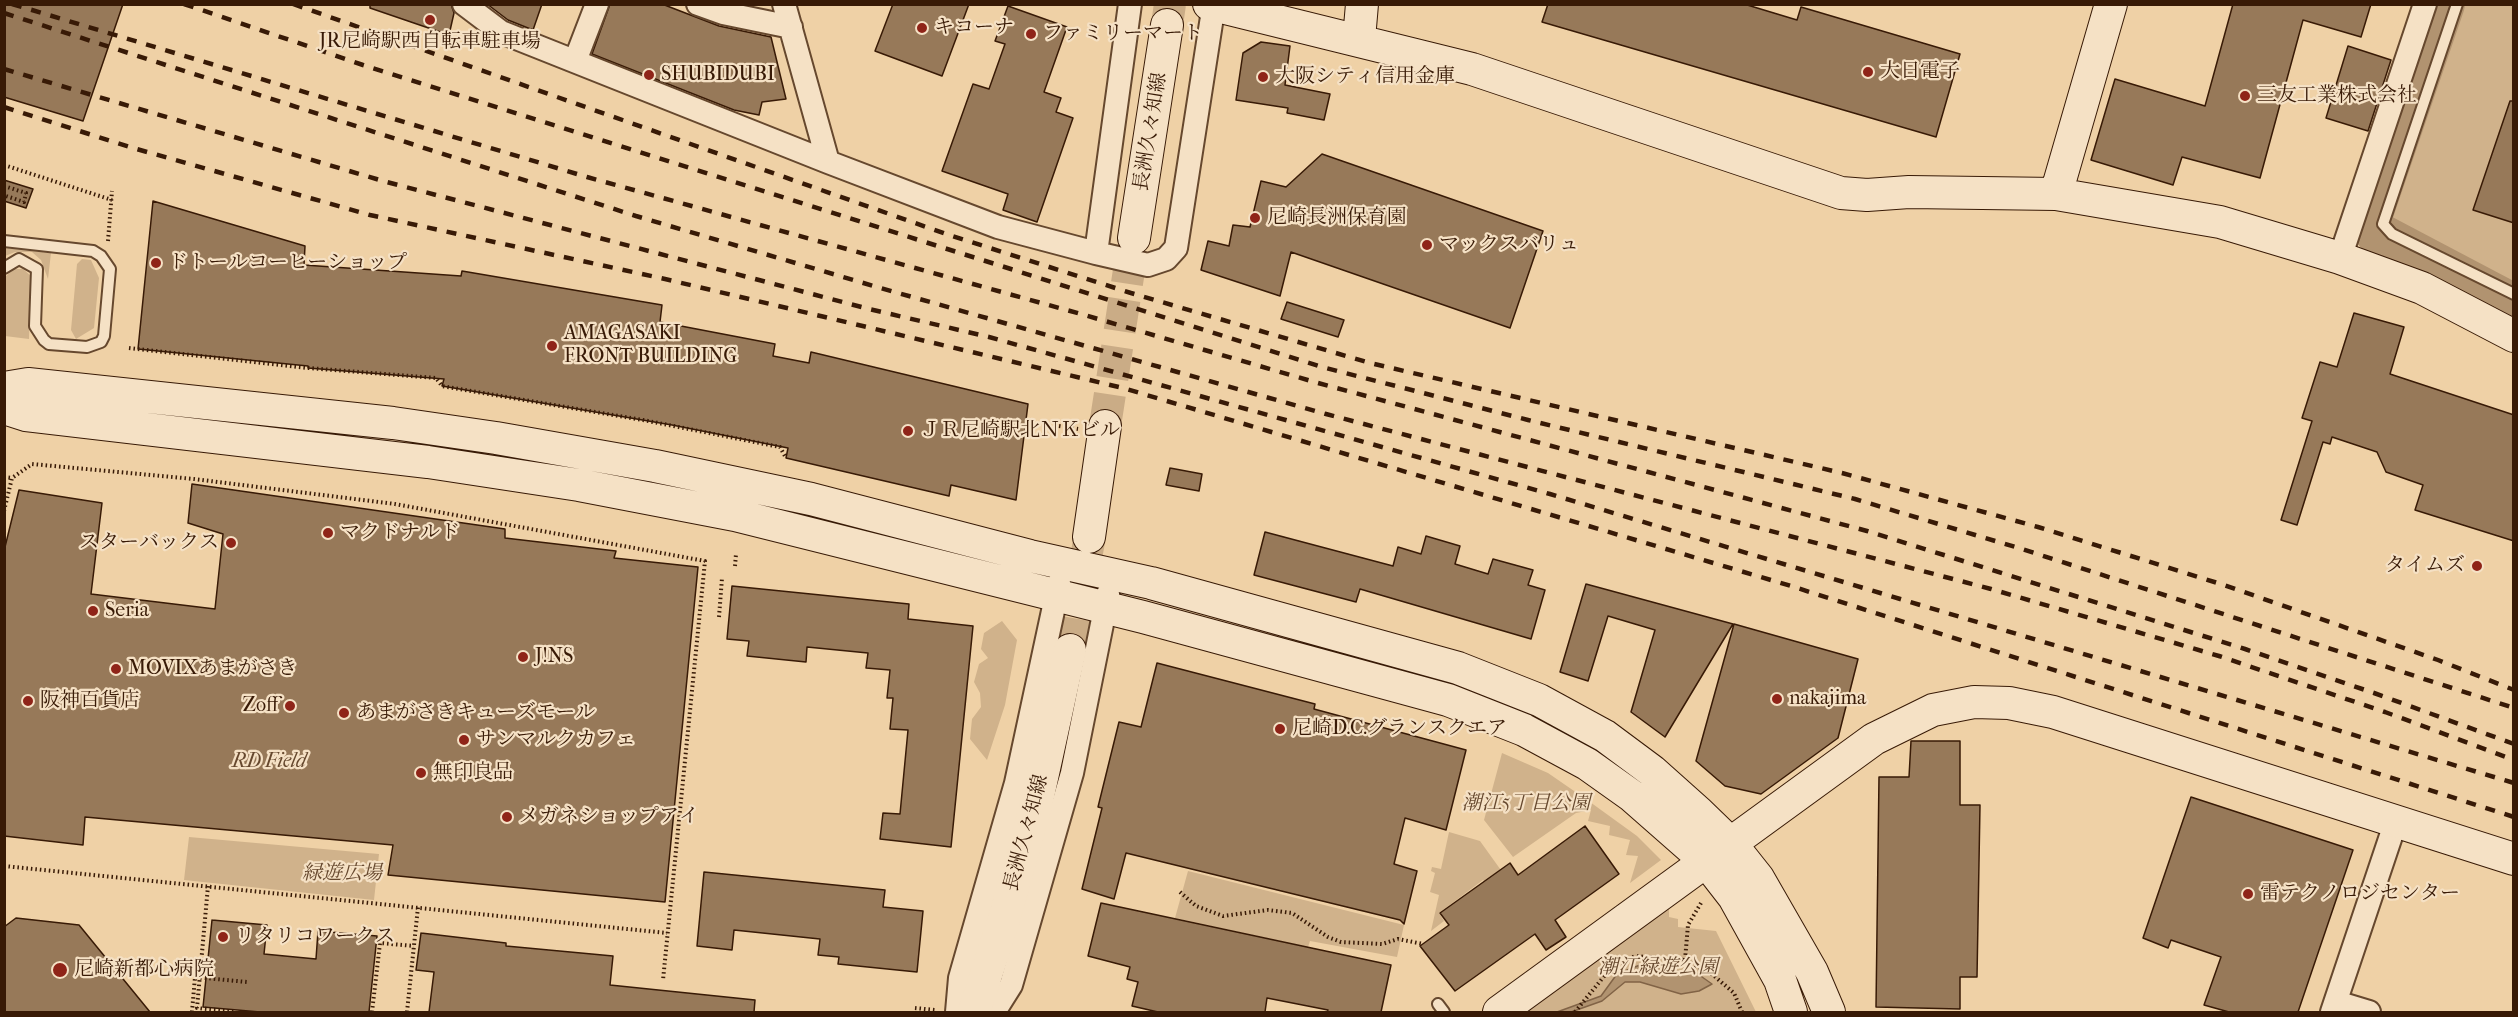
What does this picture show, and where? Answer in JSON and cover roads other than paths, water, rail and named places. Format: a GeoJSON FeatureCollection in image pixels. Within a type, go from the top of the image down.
{"type":"FeatureCollection","features":[{"type":"Feature","properties":{"kind":"street"},"geometry":{"type":"LineString","coordinates":[[464,4],[501,32],[828,162],[998,227],[1148,266],[1166,259],[1176,248],[1212,5],[1359,39],[1472,69],[1842,193],[1867,195],[1909,192],[2056,194],[2220,222],[2340,258],[2422,288],[2514,336]]}},
{"type":"Feature","properties":{"kind":"street"},"geometry":{"type":"LineString","coordinates":[[575,61],[597,4]]}},
{"type":"Feature","properties":{"kind":"street"},"geometry":{"type":"LineString","coordinates":[[698,4],[723,13],[791,27]]}},
{"type":"Feature","properties":{"kind":"street"},"geometry":{"type":"LineString","coordinates":[[784,4],[828,162]]}},
{"type":"Feature","properties":{"kind":"street"},"geometry":{"type":"LineString","coordinates":[[1096,253],[1130,4]]}},
{"type":"Feature","properties":{"kind":"street"},"geometry":{"type":"LineString","coordinates":[[1359,39],[1362,4]]}},
{"type":"Feature","properties":{"kind":"street"},"geometry":{"type":"LineString","coordinates":[[2056,194],[2111,4]]}},
{"type":"Feature","properties":{"kind":"street"},"geometry":{"type":"LineString","coordinates":[[2340,258],[2425,4]]}},
{"type":"Feature","properties":{"kind":"street","name":"長洲久々知線"},"geometry":{"type":"LineString","coordinates":[[1134,238],[1167,25]]}},
{"type":"Feature","properties":{"kind":"street"},"geometry":{"type":"LineString","coordinates":[[4,388],[28,384],[328,416],[496,438],[655,466],[811,499],[1112,575],[1458,668],[1539,700],[1605,736],[1652,771],[1731,844],[1758,878],[1812,972],[1829,1012]]}},
{"type":"Feature","properties":{"kind":"street"},"geometry":{"type":"LineString","coordinates":[[4,408],[26,415],[251,439],[429,462],[579,485],[735,515],[1056,595],[1448,700],[1524,730],[1587,764],[1632,796],[1706,861],[1734,897],[1780,980],[1791,1012]]}},
{"type":"Feature","properties":{"kind":"street"},"geometry":{"type":"LineString","coordinates":[[1089,537],[1095,428]]}},
{"type":"Feature","properties":{"kind":"street"},"geometry":{"type":"LineString","coordinates":[[957,1012],[960,978],[1016,783],[1063,564]]}},
{"type":"Feature","properties":{"kind":"street"},"geometry":{"type":"LineString","coordinates":[[994,1012],[1011,986],[1072,774],[1112,575]]}},
{"type":"Feature","properties":{"kind":"street","name":"長洲久々知線"},"geometry":{"type":"LineString","coordinates":[[974,1012],[1005,916],[1036,804],[1070,650]]}},
{"type":"Feature","properties":{"kind":"street"},"geometry":{"type":"LineString","coordinates":[[1499,1012],[1874,739],[1933,710],[1974,702],[2009,703],[2053,712],[2514,859]]}},
{"type":"Feature","properties":{"kind":"street"},"geometry":{"type":"LineString","coordinates":[[2369,1012],[2334,1007],[2396,821]]}},
{"type":"Feature","properties":{"kind":"lane"},"geometry":{"type":"LineString","coordinates":[[2457,4],[2383,224],[2392,234],[2514,294]]}},
{"type":"Feature","properties":{"kind":"lane"},"geometry":{"type":"LineString","coordinates":[[4,241],[93,251],[101,256],[110,269],[104,336],[100,342],[87,347],[49,344],[35,326],[37,269],[19,259],[4,268]]}},
{"type":"Feature","properties":{"kind":"waterway"},"geometry":{"type":"LineString","coordinates":[[2444,4],[2369,223],[2374,231],[2514,305]]}},
{"type":"Feature","properties":{"kind":"tunnel"},"geometry":{"type":"LineString","coordinates":[[1167,25],[1170,4]]}},
{"type":"Feature","properties":{"kind":"tunnel"},"geometry":{"type":"LineString","coordinates":[[1105,426],[1134,238]]}},
{"type":"Feature","properties":{"kind":"tunnel"},"geometry":{"type":"LineString","coordinates":[[1070,650],[1089,541]]}},
{"type":"Feature","properties":{"kind":"railway"},"geometry":{"type":"LineString","coordinates":[[12,4],[587,177],[1081,314],[1318,383],[1867,531],[2245,649],[2514,744]]}},
{"type":"Feature","properties":{"kind":"railway"},"geometry":{"type":"LineString","coordinates":[[184,4],[363,65],[1322,367],[1528,420],[1855,499],[2022,549],[2514,708]]}},
{"type":"Feature","properties":{"kind":"railway"},"geometry":{"type":"LineString","coordinates":[[293,4],[949,235],[1131,293],[1370,363],[1842,473],[2038,527],[2224,585],[2438,660],[2514,690]]}},
{"type":"Feature","properties":{"kind":"railway"},"geometry":{"type":"LineString","coordinates":[[4,13],[636,216],[877,287],[1326,414],[1991,589],[2219,656],[2385,712],[2514,760]]}},
{"type":"Feature","properties":{"kind":"railway"},"geometry":{"type":"LineString","coordinates":[[4,69],[383,181],[869,309],[989,337],[1550,494],[2514,783]]}},
{"type":"Feature","properties":{"kind":"railway"},"geometry":{"type":"LineString","coordinates":[[4,107],[133,148],[370,215],[665,279],[1123,388],[1791,586],[2514,817]]}},
{"type":"Feature","properties":{"kind":"place","name":"JR尼崎駅西自転車駐車場"},"geometry":{"type":"Point","coordinates":[430,20]}},
{"type":"Feature","properties":{"kind":"place","name":"キコーナ"},"geometry":{"type":"Point","coordinates":[922,28]}},
{"type":"Feature","properties":{"kind":"place","name":"ファミリーマート"},"geometry":{"type":"Point","coordinates":[1031,34]}},
{"type":"Feature","properties":{"kind":"place","name":"大日電子"},"geometry":{"type":"Point","coordinates":[1868,72]}},
{"type":"Feature","properties":{"kind":"place","name":"SHUBIDUBI"},"geometry":{"type":"Point","coordinates":[649,75]}},
{"type":"Feature","properties":{"kind":"place","name":"大阪シティ信用金庫"},"geometry":{"type":"Point","coordinates":[1263,77]}},
{"type":"Feature","properties":{"kind":"place","name":"三友工業株式会社"},"geometry":{"type":"Point","coordinates":[2245,96]}},
{"type":"Feature","properties":{"kind":"place","name":"尼崎長洲保育園"},"geometry":{"type":"Point","coordinates":[1255,218]}},
{"type":"Feature","properties":{"kind":"place","name":"マックスバリュ"},"geometry":{"type":"Point","coordinates":[1427,245]}},
{"type":"Feature","properties":{"kind":"place","name":"ドトールコーヒーショップ"},"geometry":{"type":"Point","coordinates":[156,263]}},
{"type":"Feature","properties":{"kind":"place","name":"AMAGASAKI FRONT BUILDING"},"geometry":{"type":"Point","coordinates":[552,346]}},
{"type":"Feature","properties":{"kind":"place","name":"ＪＲ尼崎駅北ＮＫビル"},"geometry":{"type":"Point","coordinates":[908,431]}},
{"type":"Feature","properties":{"kind":"place","name":"マクドナルド"},"geometry":{"type":"Point","coordinates":[328,533]}},
{"type":"Feature","properties":{"kind":"place","name":"スターバックス"},"geometry":{"type":"Point","coordinates":[231,543]}},
{"type":"Feature","properties":{"kind":"place","name":"タイムズ"},"geometry":{"type":"Point","coordinates":[2477,566]}},
{"type":"Feature","properties":{"kind":"place","name":"Seria"},"geometry":{"type":"Point","coordinates":[93,611]}},
{"type":"Feature","properties":{"kind":"place","name":"J!NS"},"geometry":{"type":"Point","coordinates":[523,657]}},
{"type":"Feature","properties":{"kind":"place","name":"MOVIXあまがさき"},"geometry":{"type":"Point","coordinates":[116,669]}},
{"type":"Feature","properties":{"kind":"place","name":"nakajima"},"geometry":{"type":"Point","coordinates":[1777,699]}},
{"type":"Feature","properties":{"kind":"place","name":"阪神百貨店"},"geometry":{"type":"Point","coordinates":[28,701]}},
{"type":"Feature","properties":{"kind":"place","name":"Zoff"},"geometry":{"type":"Point","coordinates":[290,706]}},
{"type":"Feature","properties":{"kind":"place","name":"あまがさきキューズモール"},"geometry":{"type":"Point","coordinates":[344,713]}},
{"type":"Feature","properties":{"kind":"place","name":"尼崎D.C.グランスクエア"},"geometry":{"type":"Point","coordinates":[1280,729]}},
{"type":"Feature","properties":{"kind":"place","name":"サンマルクカフェ"},"geometry":{"type":"Point","coordinates":[464,740]}},
{"type":"Feature","properties":{"kind":"place","name":"無印良品"},"geometry":{"type":"Point","coordinates":[421,773]}},
{"type":"Feature","properties":{"kind":"place","name":"メガネショップアイ"},"geometry":{"type":"Point","coordinates":[507,817]}},
{"type":"Feature","properties":{"kind":"place","name":"雷テクノロジセンター"},"geometry":{"type":"Point","coordinates":[2248,894]}},
{"type":"Feature","properties":{"kind":"place","name":"リタリコワークス"},"geometry":{"type":"Point","coordinates":[223,937]}},
{"type":"Feature","properties":{"kind":"place","name":"尼崎新都心病院"},"geometry":{"type":"Point","coordinates":[60,970]}},
{"type":"Feature","properties":{"kind":"park label","name":"RD Field"},"geometry":{"type":"Point","coordinates":[269,762]}},
{"type":"Feature","properties":{"kind":"park label","name":"潮江5丁目公園"},"geometry":{"type":"Point","coordinates":[1526,804]}},
{"type":"Feature","properties":{"kind":"park label","name":"緑遊広場"},"geometry":{"type":"Point","coordinates":[342,874]}},
{"type":"Feature","properties":{"kind":"park label","name":"潮江緑遊公園"},"geometry":{"type":"Point","coordinates":[1658,968]}}]}
